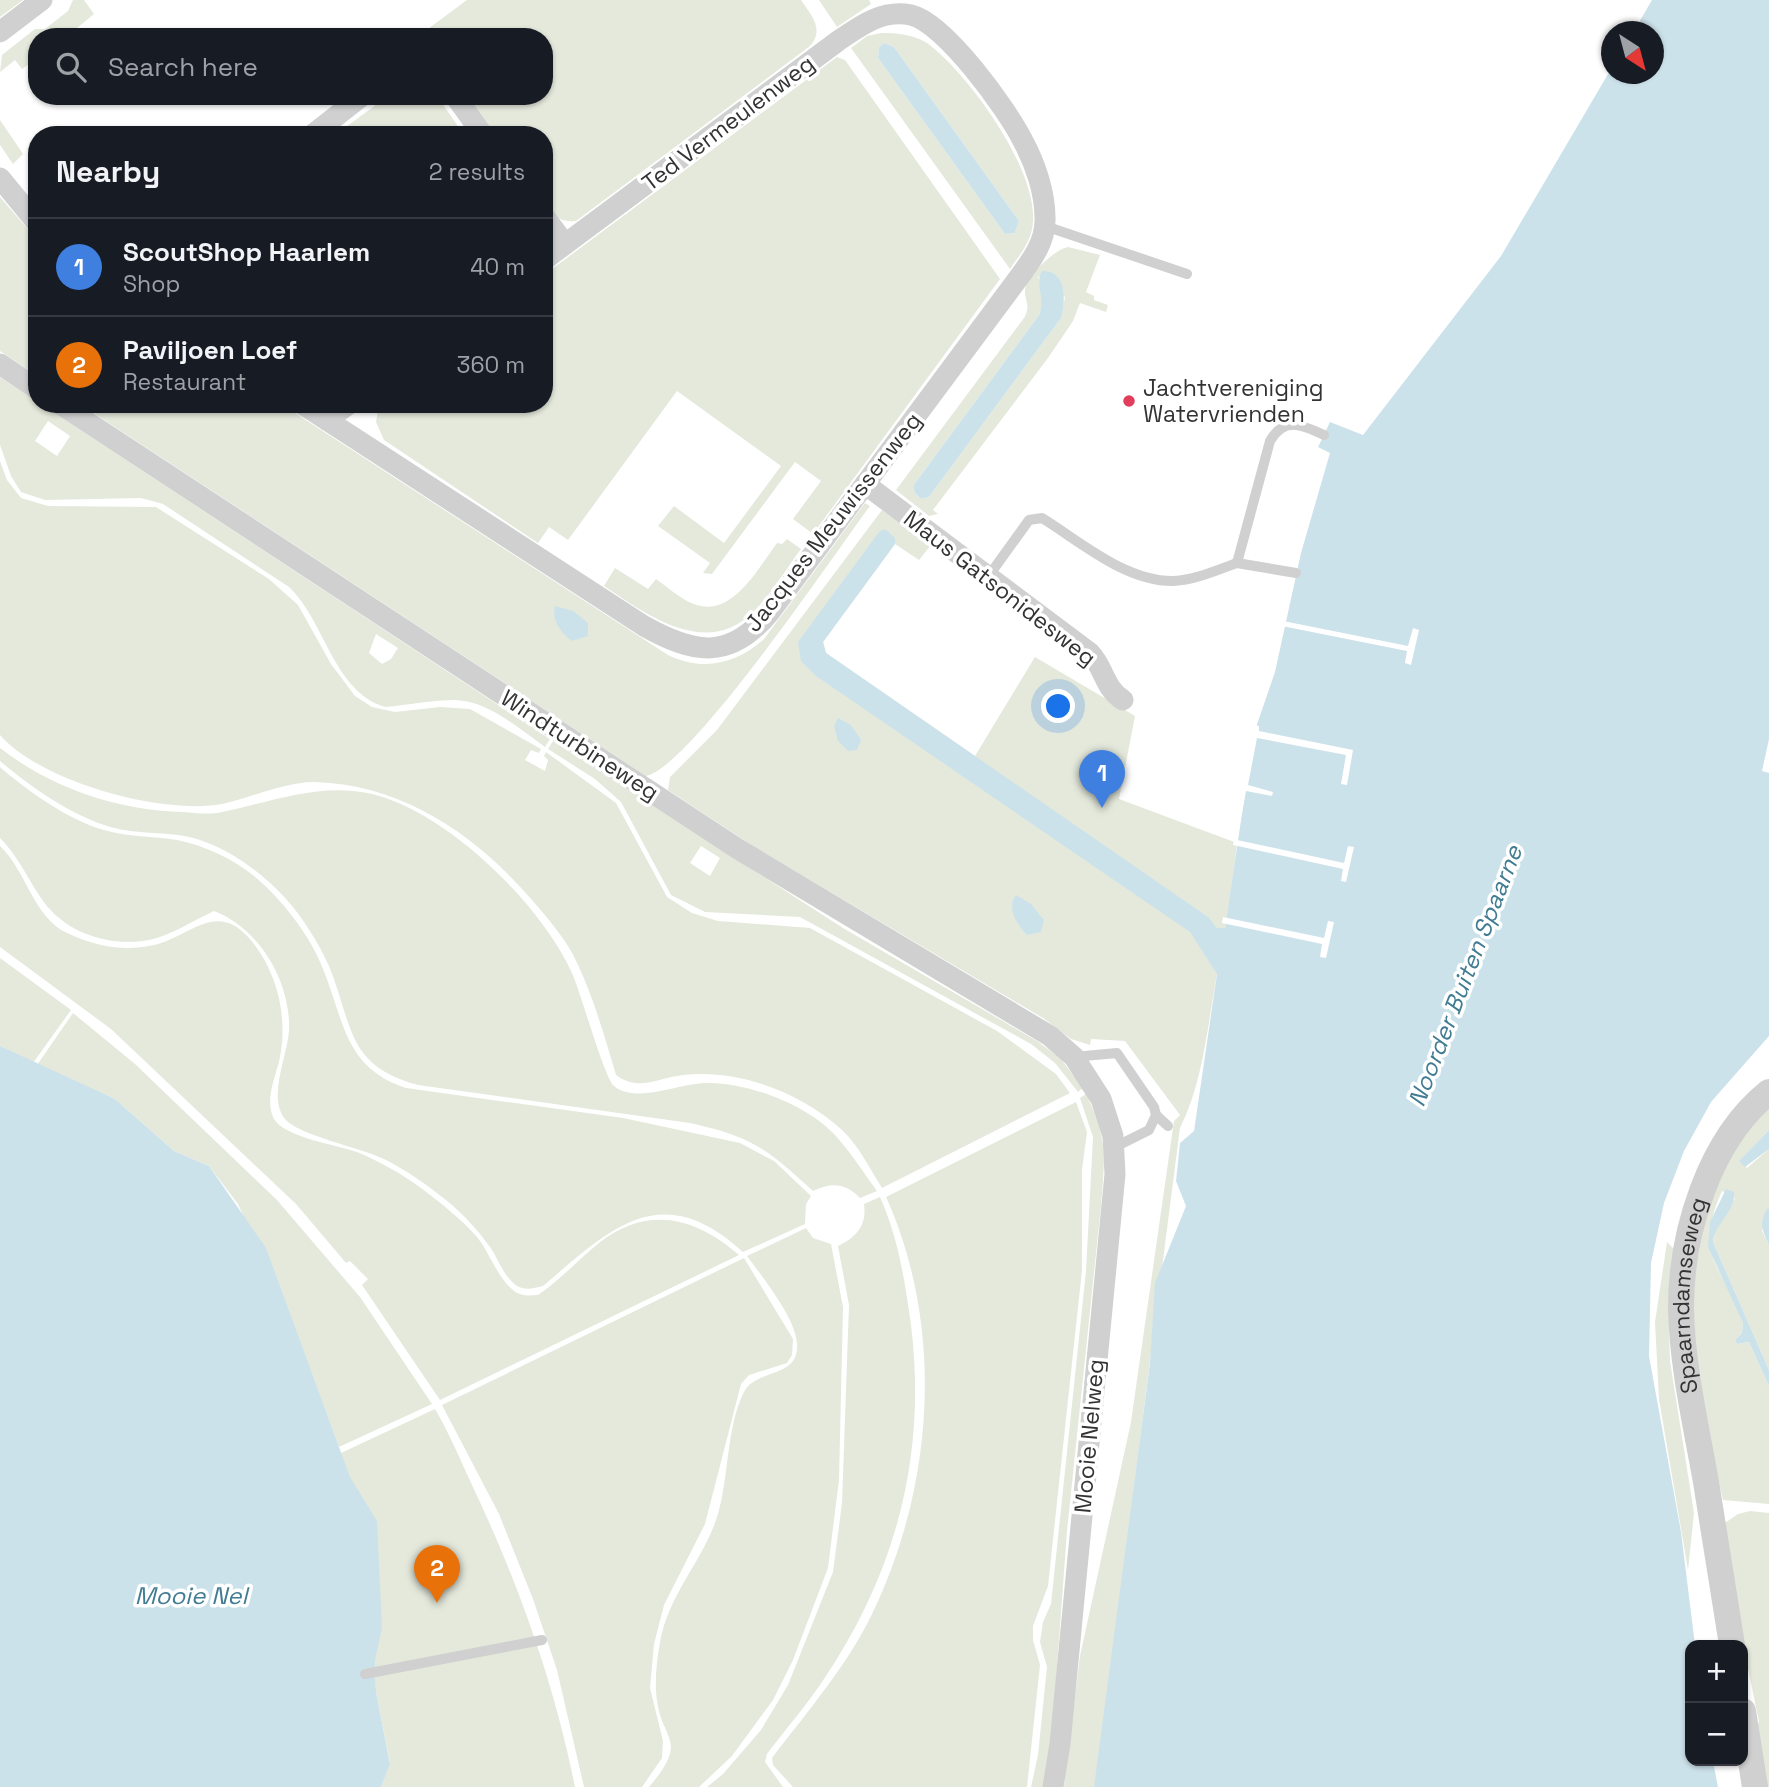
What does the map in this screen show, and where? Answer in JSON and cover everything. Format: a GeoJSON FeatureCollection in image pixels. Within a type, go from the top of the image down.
{"type":"FeatureCollection","features":[{"type":"Feature","properties":{"kind":"street"},"geometry":{"type":"LineString","coordinates":[[0,32],[42,0]]}},
{"type":"Feature","properties":{"kind":"street","name":"Ted Vermeulenweg"},"geometry":{"type":"LineString","coordinates":[[553,253],[859,26],[887,15],[922,19],[955,47],[1023,139],[1040,186],[1045,226]]}},
{"type":"Feature","properties":{"kind":"street"},"geometry":{"type":"LineString","coordinates":[[324,126],[350,105]]}},
{"type":"Feature","properties":{"kind":"street"},"geometry":{"type":"LineString","coordinates":[[461,105],[476,126]]}},
{"type":"Feature","properties":{"kind":"street"},"geometry":{"type":"LineString","coordinates":[[0,178],[28,212]]}},
{"type":"Feature","properties":{"kind":"street","name":"Jacques Meuwissenweg"},"geometry":{"type":"LineString","coordinates":[[315,413],[669,640],[700,649],[739,641],[759,625],[1027,267],[1038,250],[1045,226]]}},
{"type":"Feature","properties":{"kind":"street"},"geometry":{"type":"LineString","coordinates":[[553,228],[565,244]]}},
{"type":"Feature","properties":{"kind":"street"},"geometry":{"type":"LineString","coordinates":[[0,364],[28,383]]}},
{"type":"Feature","properties":{"kind":"street","name":"Windturbineweg"},"geometry":{"type":"LineString","coordinates":[[74,413],[750,857],[1026,1020],[1074,1057],[1096,1087]]}},
{"type":"Feature","properties":{"kind":"street"},"geometry":{"type":"LineString","coordinates":[[327,421],[337,413]]}},
{"type":"Feature","properties":{"kind":"street","name":"Maus Gatsonidesweg"},"geometry":{"type":"LineString","coordinates":[[865,484],[1090,653],[1099,663],[1110,689],[1123,700]]}},
{"type":"Feature","properties":{"kind":"street","name":"Mooie Nelweg"},"geometry":{"type":"LineString","coordinates":[[1053,1787],[1060,1744],[1113,1194],[1115,1147],[1111,1124],[1096,1087]]}},
{"type":"Feature","properties":{"kind":"street","name":"Spaarndamseweg"},"geometry":{"type":"LineString","coordinates":[[1731,1640],[1686,1368],[1681,1307],[1689,1239],[1704,1188],[1723,1147],[1744,1116],[1769,1092]]}},
{"type":"Feature","properties":{"kind":"street"},"geometry":{"type":"LineString","coordinates":[[1748,1743],[1755,1787]]}},
{"type":"Feature","properties":{"kind":"lane"},"geometry":{"type":"LineString","coordinates":[[1045,226],[1187,274]]}},
{"type":"Feature","properties":{"kind":"lane"},"geometry":{"type":"LineString","coordinates":[[1237,563],[1270,441],[1277,429],[1289,423],[1303,425],[1324,435]]}},
{"type":"Feature","properties":{"kind":"lane"},"geometry":{"type":"LineString","coordinates":[[988,577],[1029,520],[1035,517],[1042,518],[1131,572],[1153,579],[1175,581],[1237,563],[1296,573]]}},
{"type":"Feature","properties":{"kind":"lane"},"geometry":{"type":"LineString","coordinates":[[1074,1057],[1117,1053],[1154,1107],[1156,1115],[1168,1126]]}},
{"type":"Feature","properties":{"kind":"lane"},"geometry":{"type":"LineString","coordinates":[[1115,1147],[1149,1130],[1156,1115]]}},
{"type":"Feature","properties":{"kind":"lane"},"geometry":{"type":"LineString","coordinates":[[365,1674],[542,1640]]}},
{"type":"Feature","properties":{"kind":"shaded area"},"geometry":{"type":"Polygon","coordinates":[[[0,0],[23,0],[0,17],[0,0]]]}},
{"type":"Feature","properties":{"kind":"shaded area"},"geometry":{"type":"Polygon","coordinates":[[[73,0],[84,0],[94,14],[77,28],[46,28],[68,11],[73,0]]]}},
{"type":"Feature","properties":{"kind":"shaded area"},"geometry":{"type":"Polygon","coordinates":[[[467,0],[801,0],[815,22],[816,34],[810,46],[576,221],[566,221],[553,215],[553,126],[482,126],[467,105],[553,105],[553,28],[429,28],[467,0]]]}},
{"type":"Feature","properties":{"kind":"shaded area"},"geometry":{"type":"Polygon","coordinates":[[[819,0],[869,0],[871,4],[837,27],[819,0]]]}},
{"type":"Feature","properties":{"kind":"shaded area"},"geometry":{"type":"Polygon","coordinates":[[[898,34],[927,43],[962,77],[997,124],[1024,176],[1031,200],[1033,222],[1025,247],[1010,269],[851,48],[867,36],[898,34]],[[884,43],[879,47],[878,58],[1005,234],[1015,233],[1019,221],[894,47],[884,43]]]}},
{"type":"Feature","properties":{"kind":"shaded area"},"geometry":{"type":"Polygon","coordinates":[[[28,35],[28,65],[22,69],[15,60],[0,72],[2,55],[28,35]]]}},
{"type":"Feature","properties":{"kind":"shaded area"},"geometry":{"type":"Polygon","coordinates":[[[837,57],[845,60],[1000,279],[813,534],[793,519],[821,481],[795,462],[712,574],[703,573],[710,563],[658,526],[674,506],[724,543],[781,466],[677,391],[568,540],[549,527],[538,543],[384,440],[376,422],[378,413],[553,413],[553,268],[837,57]]]}},
{"type":"Feature","properties":{"kind":"shaded area"},"geometry":{"type":"Polygon","coordinates":[[[376,105],[443,105],[458,126],[347,126],[376,105]]]}},
{"type":"Feature","properties":{"kind":"shaded area"},"geometry":{"type":"Polygon","coordinates":[[[0,120],[23,154],[13,164],[0,145],[0,120]]]}},
{"type":"Feature","properties":{"kind":"shaded area"},"geometry":{"type":"Polygon","coordinates":[[[0,197],[28,230],[28,370],[0,351],[0,197]]]}},
{"type":"Feature","properties":{"kind":"shaded area"},"geometry":{"type":"Polygon","coordinates":[[[1068,247],[1100,255],[1086,292],[1094,296],[1094,300],[1108,305],[1106,312],[1080,303],[1073,321],[1048,358],[933,510],[938,514],[929,516],[896,490],[1024,318],[1027,307],[1025,291],[1030,278],[1042,264],[1068,247]],[[1038,276],[1044,298],[1039,315],[913,486],[921,499],[929,497],[1061,318],[1065,297],[1038,276]]]}},
{"type":"Feature","properties":{"kind":"shaded area"},"geometry":{"type":"Polygon","coordinates":[[[0,377],[28,395],[28,413],[55,413],[550,739],[545,747],[503,717],[468,702],[446,700],[385,707],[367,699],[341,671],[312,618],[289,587],[163,504],[141,498],[45,500],[21,492],[11,476],[0,445],[0,377]],[[48,421],[35,441],[57,456],[70,436],[48,421]],[[376,634],[369,653],[382,664],[391,659],[398,648],[376,634]]]}},
{"type":"Feature","properties":{"kind":"shaded area"},"geometry":{"type":"Polygon","coordinates":[[[94,413],[295,413],[668,655],[694,663],[731,660],[764,639],[865,503],[870,506],[796,610],[727,699],[695,737],[667,764],[646,776],[94,413]]]}},
{"type":"Feature","properties":{"kind":"shaded area"},"geometry":{"type":"Polygon","coordinates":[[[0,461],[7,480],[21,498],[48,506],[156,507],[269,579],[298,605],[331,664],[355,696],[372,707],[395,712],[440,707],[470,709],[541,749],[539,753],[531,750],[525,760],[545,771],[548,760],[544,756],[546,752],[616,803],[667,897],[692,913],[718,921],[810,928],[997,1031],[1056,1074],[1070,1093],[882,1188],[859,1150],[842,1130],[825,1116],[788,1094],[768,1086],[726,1076],[683,1075],[633,1083],[616,1075],[584,978],[569,947],[510,876],[462,835],[436,818],[379,793],[348,785],[304,782],[222,804],[197,806],[136,799],[104,791],[44,767],[19,752],[0,735],[0,461]]]}},
{"type":"Feature","properties":{"kind":"shaded area"},"geometry":{"type":"Polygon","coordinates":[[[882,510],[931,545],[919,560],[895,544],[823,642],[826,653],[975,756],[1035,657],[1135,716],[1119,799],[1237,843],[1202,1062],[1193,1096],[1180,1128],[1102,1735],[1102,1787],[1064,1787],[1080,1656],[1131,1422],[1174,1121],[1180,1115],[1125,1041],[1091,1039],[1090,1045],[1071,1039],[1043,1018],[756,848],[668,790],[670,777],[717,730],[882,510]]]}},
{"type":"Feature","properties":{"kind":"shaded area"},"geometry":{"type":"Polygon","coordinates":[[[787,539],[801,549],[774,588],[755,610],[737,625],[718,631],[698,632],[678,628],[658,620],[604,586],[615,568],[648,589],[656,579],[687,601],[702,606],[716,606],[740,591],[777,543],[782,544],[787,539]]]}},
{"type":"Feature","properties":{"kind":"shaded area"},"geometry":{"type":"Polygon","coordinates":[[[553,741],[843,928],[1037,1041],[1060,1058],[1083,1088],[1078,1092],[1055,1063],[1031,1044],[800,917],[705,912],[671,895],[621,802],[595,779],[548,749],[553,741]],[[701,846],[690,863],[710,876],[720,858],[701,846]]]}},
{"type":"Feature","properties":{"kind":"shaded area"},"geometry":{"type":"Polygon","coordinates":[[[0,748],[64,786],[110,802],[134,807],[217,813],[296,795],[334,790],[372,794],[401,804],[460,840],[515,891],[538,918],[558,946],[572,973],[604,1067],[614,1086],[623,1091],[645,1093],[694,1084],[720,1083],[774,1096],[807,1113],[834,1134],[877,1191],[860,1198],[849,1189],[832,1185],[813,1191],[758,1146],[690,1123],[418,1085],[394,1077],[377,1067],[365,1055],[349,1025],[329,966],[315,939],[292,906],[263,877],[223,850],[193,838],[112,828],[90,820],[36,789],[0,761],[0,748]]]}},
{"type":"Feature","properties":{"kind":"shaded area"},"geometry":{"type":"Polygon","coordinates":[[[0,767],[49,804],[91,826],[122,834],[188,843],[222,856],[253,875],[296,920],[321,964],[348,1038],[357,1054],[385,1079],[406,1088],[623,1118],[740,1143],[774,1161],[811,1196],[806,1204],[805,1224],[743,1252],[714,1230],[687,1218],[662,1215],[638,1219],[591,1246],[543,1286],[520,1288],[508,1278],[490,1247],[470,1222],[424,1183],[384,1159],[316,1136],[285,1119],[280,1110],[278,1088],[288,1040],[288,1012],[278,976],[258,943],[245,930],[214,911],[157,938],[119,942],[90,936],[64,922],[53,912],[0,838],[0,767]]]}},
{"type":"Feature","properties":{"kind":"shaded area"},"geometry":{"type":"Polygon","coordinates":[[[0,846],[17,867],[38,905],[55,926],[88,941],[120,948],[143,947],[167,941],[214,921],[237,927],[249,938],[267,964],[278,994],[282,1041],[270,1096],[274,1119],[299,1136],[374,1159],[421,1188],[477,1237],[502,1278],[516,1292],[538,1295],[617,1231],[653,1220],[688,1224],[722,1242],[739,1255],[440,1400],[362,1285],[368,1279],[350,1261],[346,1263],[296,1204],[111,1029],[0,947],[0,846]]]}},
{"type":"Feature","properties":{"kind":"shaded area"},"geometry":{"type":"Polygon","coordinates":[[[0,958],[71,1010],[33,1063],[0,1046],[0,958]]]}},
{"type":"Feature","properties":{"kind":"shaded area"},"geometry":{"type":"Polygon","coordinates":[[[73,1013],[135,1064],[277,1200],[360,1297],[432,1404],[339,1447],[297,1335],[238,1204],[209,1166],[174,1151],[115,1099],[37,1065],[73,1013]]]}},
{"type":"Feature","properties":{"kind":"shaded area"},"geometry":{"type":"Polygon","coordinates":[[[1086,1094],[1101,1136],[1104,1160],[1102,1188],[1067,1531],[1052,1736],[1044,1787],[1031,1787],[1038,1755],[1047,1667],[1040,1642],[1043,1622],[1051,1604],[1086,1271],[1093,1137],[1080,1098],[1086,1094]]]}},
{"type":"Feature","properties":{"kind":"shaded area"},"geometry":{"type":"Polygon","coordinates":[[[1076,1102],[1087,1132],[1082,1170],[1082,1270],[1048,1586],[1033,1626],[1033,1640],[1040,1665],[1027,1787],[793,1787],[773,1765],[772,1758],[839,1670],[872,1614],[893,1565],[909,1513],[919,1460],[924,1407],[924,1353],[917,1299],[905,1247],[886,1197],[1076,1102]]]}},
{"type":"Feature","properties":{"kind":"shaded area"},"geometry":{"type":"Polygon","coordinates":[[[1769,1106],[1769,1130],[1741,1159],[1747,1168],[1769,1149],[1769,1209],[1762,1231],[1769,1245],[1769,1370],[1713,1242],[1716,1228],[1735,1198],[1722,1191],[1713,1213],[1710,1247],[1743,1323],[1742,1333],[1735,1340],[1737,1344],[1749,1342],[1769,1386],[1769,1504],[1723,1500],[1702,1404],[1691,1295],[1705,1219],[1727,1155],[1769,1106]]]}},
{"type":"Feature","properties":{"kind":"shaded area"},"geometry":{"type":"Polygon","coordinates":[[[880,1197],[892,1228],[903,1276],[915,1373],[914,1421],[900,1512],[887,1556],[848,1641],[815,1691],[767,1754],[765,1762],[783,1787],[707,1787],[723,1774],[761,1730],[788,1685],[833,1572],[842,1503],[849,1305],[838,1246],[851,1239],[859,1230],[864,1218],[864,1204],[880,1197]]]}},
{"type":"Feature","properties":{"kind":"shaded area"},"geometry":{"type":"Polygon","coordinates":[[[806,1228],[813,1238],[831,1244],[843,1307],[839,1480],[828,1568],[793,1660],[773,1700],[732,1756],[699,1787],[649,1787],[666,1763],[671,1746],[660,1715],[656,1688],[657,1660],[664,1624],[717,1517],[734,1421],[744,1392],[757,1380],[790,1364],[795,1358],[797,1348],[796,1337],[786,1313],[747,1256],[806,1228]]]}},
{"type":"Feature","properties":{"kind":"shaded area"},"geometry":{"type":"Polygon","coordinates":[[[1667,1242],[1674,1249],[1669,1330],[1670,1361],[1694,1513],[1688,1570],[1659,1399],[1655,1322],[1667,1242]]]}},
{"type":"Feature","properties":{"kind":"shaded area"},"geometry":{"type":"Polygon","coordinates":[[[744,1258],[793,1339],[792,1355],[787,1363],[749,1375],[741,1384],[705,1524],[664,1605],[654,1644],[650,1688],[663,1741],[662,1758],[642,1787],[584,1787],[557,1670],[533,1599],[499,1514],[442,1405],[744,1258]]]}},
{"type":"Feature","properties":{"kind":"shaded area"},"geometry":{"type":"Polygon","coordinates":[[[435,1409],[489,1522],[519,1595],[557,1709],[575,1787],[381,1787],[390,1763],[376,1692],[375,1660],[341,1453],[435,1409]]]}},
{"type":"Feature","properties":{"kind":"shaded area"},"geometry":{"type":"Polygon","coordinates":[[[1750,1511],[1769,1513],[1769,1787],[1764,1787],[1754,1730],[1759,1722],[1748,1668],[1748,1640],[1742,1640],[1719,1527],[1738,1514],[1750,1511]]]}},
{"type":"Feature","properties":{"kind":"water","name":"Noorder Buiten Spaarne"},"geometry":{"type":"Polygon","coordinates":[[[1652,0],[1769,0],[1769,739],[1762,771],[1769,773],[1769,1036],[1711,1102],[1684,1151],[1664,1203],[1651,1263],[1649,1356],[1681,1532],[1694,1640],[1685,1640],[1685,1766],[1714,1766],[1718,1787],[1094,1787],[1150,1363],[1155,1283],[1186,1206],[1176,1181],[1180,1143],[1194,1131],[1217,974],[1190,932],[816,676],[801,661],[798,642],[879,532],[885,529],[895,538],[895,544],[823,642],[826,653],[1208,917],[1217,928],[1225,928],[1254,733],[1275,672],[1301,553],[1330,453],[1318,447],[1330,422],[1363,435],[1501,256],[1602,84],[1664,84],[1664,21],[1640,21],[1652,0]]]}},
{"type":"Feature","properties":{"kind":"water"},"geometry":{"type":"Polygon","coordinates":[[[884,43],[894,47],[1019,221],[1015,233],[1005,234],[878,58],[879,47],[884,43]]]}},
{"type":"Feature","properties":{"kind":"water"},"geometry":{"type":"Polygon","coordinates":[[[1042,271],[1056,276],[1063,288],[1061,318],[929,497],[921,499],[913,486],[1039,315],[1039,281],[1042,271]]]}},
{"type":"Feature","properties":{"kind":"water"},"geometry":{"type":"Polygon","coordinates":[[[555,606],[573,611],[588,623],[588,636],[572,641],[568,638],[556,621],[555,606]]]}},
{"type":"Feature","properties":{"kind":"water"},"geometry":{"type":"Polygon","coordinates":[[[838,718],[851,725],[861,740],[857,750],[848,751],[838,741],[834,726],[838,718]]]}},
{"type":"Feature","properties":{"kind":"water"},"geometry":{"type":"Polygon","coordinates":[[[1016,895],[1031,904],[1044,920],[1041,932],[1027,935],[1020,926],[1012,910],[1016,895]]]}},
{"type":"Feature","properties":{"kind":"water","name":"Mooie Nel"},"geometry":{"type":"Polygon","coordinates":[[[0,1046],[115,1099],[174,1151],[209,1166],[266,1248],[350,1477],[377,1521],[382,1628],[375,1660],[376,1692],[390,1764],[381,1787],[0,1787],[0,1046]]]}},
{"type":"Feature","properties":{"kind":"water"},"geometry":{"type":"Polygon","coordinates":[[[1769,1130],[1769,1149],[1745,1167],[1739,1161],[1769,1130]]]}},
{"type":"Feature","properties":{"kind":"water"},"geometry":{"type":"Polygon","coordinates":[[[1726,1189],[1734,1192],[1734,1199],[1717,1229],[1713,1242],[1769,1370],[1769,1386],[1749,1342],[1737,1344],[1735,1340],[1742,1333],[1743,1323],[1708,1247],[1710,1222],[1726,1189]]]}},
{"type":"Feature","properties":{"kind":"water"},"geometry":{"type":"Polygon","coordinates":[[[1769,1209],[1769,1245],[1762,1227],[1769,1209]]]}},
{"type":"Feature","properties":{"kind":"pier"},"geometry":{"type":"Polygon","coordinates":[[[1283,621],[1408,646],[1413,628],[1419,630],[1411,665],[1405,663],[1407,651],[1282,626],[1283,621]]]}},
{"type":"Feature","properties":{"kind":"pier"},"geometry":{"type":"Polygon","coordinates":[[[1255,725],[1259,726],[1259,731],[1353,750],[1347,785],[1341,784],[1346,755],[1257,738],[1248,785],[1273,792],[1272,796],[1246,791],[1237,840],[1344,863],[1348,846],[1354,847],[1346,882],[1341,881],[1343,869],[1233,845],[1255,725]]]}},
{"type":"Feature","properties":{"kind":"pier"},"geometry":{"type":"Polygon","coordinates":[[[1223,917],[1324,938],[1328,921],[1334,922],[1326,958],[1320,957],[1322,944],[1222,923],[1223,917]]]}},
{"type":"Feature","properties":{"kind":"place","name":"Jachtvereniging Watervrienden"},"geometry":{"type":"Point","coordinates":[1129,401]}},
{"type":"Feature","properties":{"kind":"place","name":"ScoutShop Haarlem"},"geometry":{"type":"Point","coordinates":[1102,808]}},
{"type":"Feature","properties":{"kind":"place","name":"Paviljoen Loef"},"geometry":{"type":"Point","coordinates":[437,1603]}}]}
